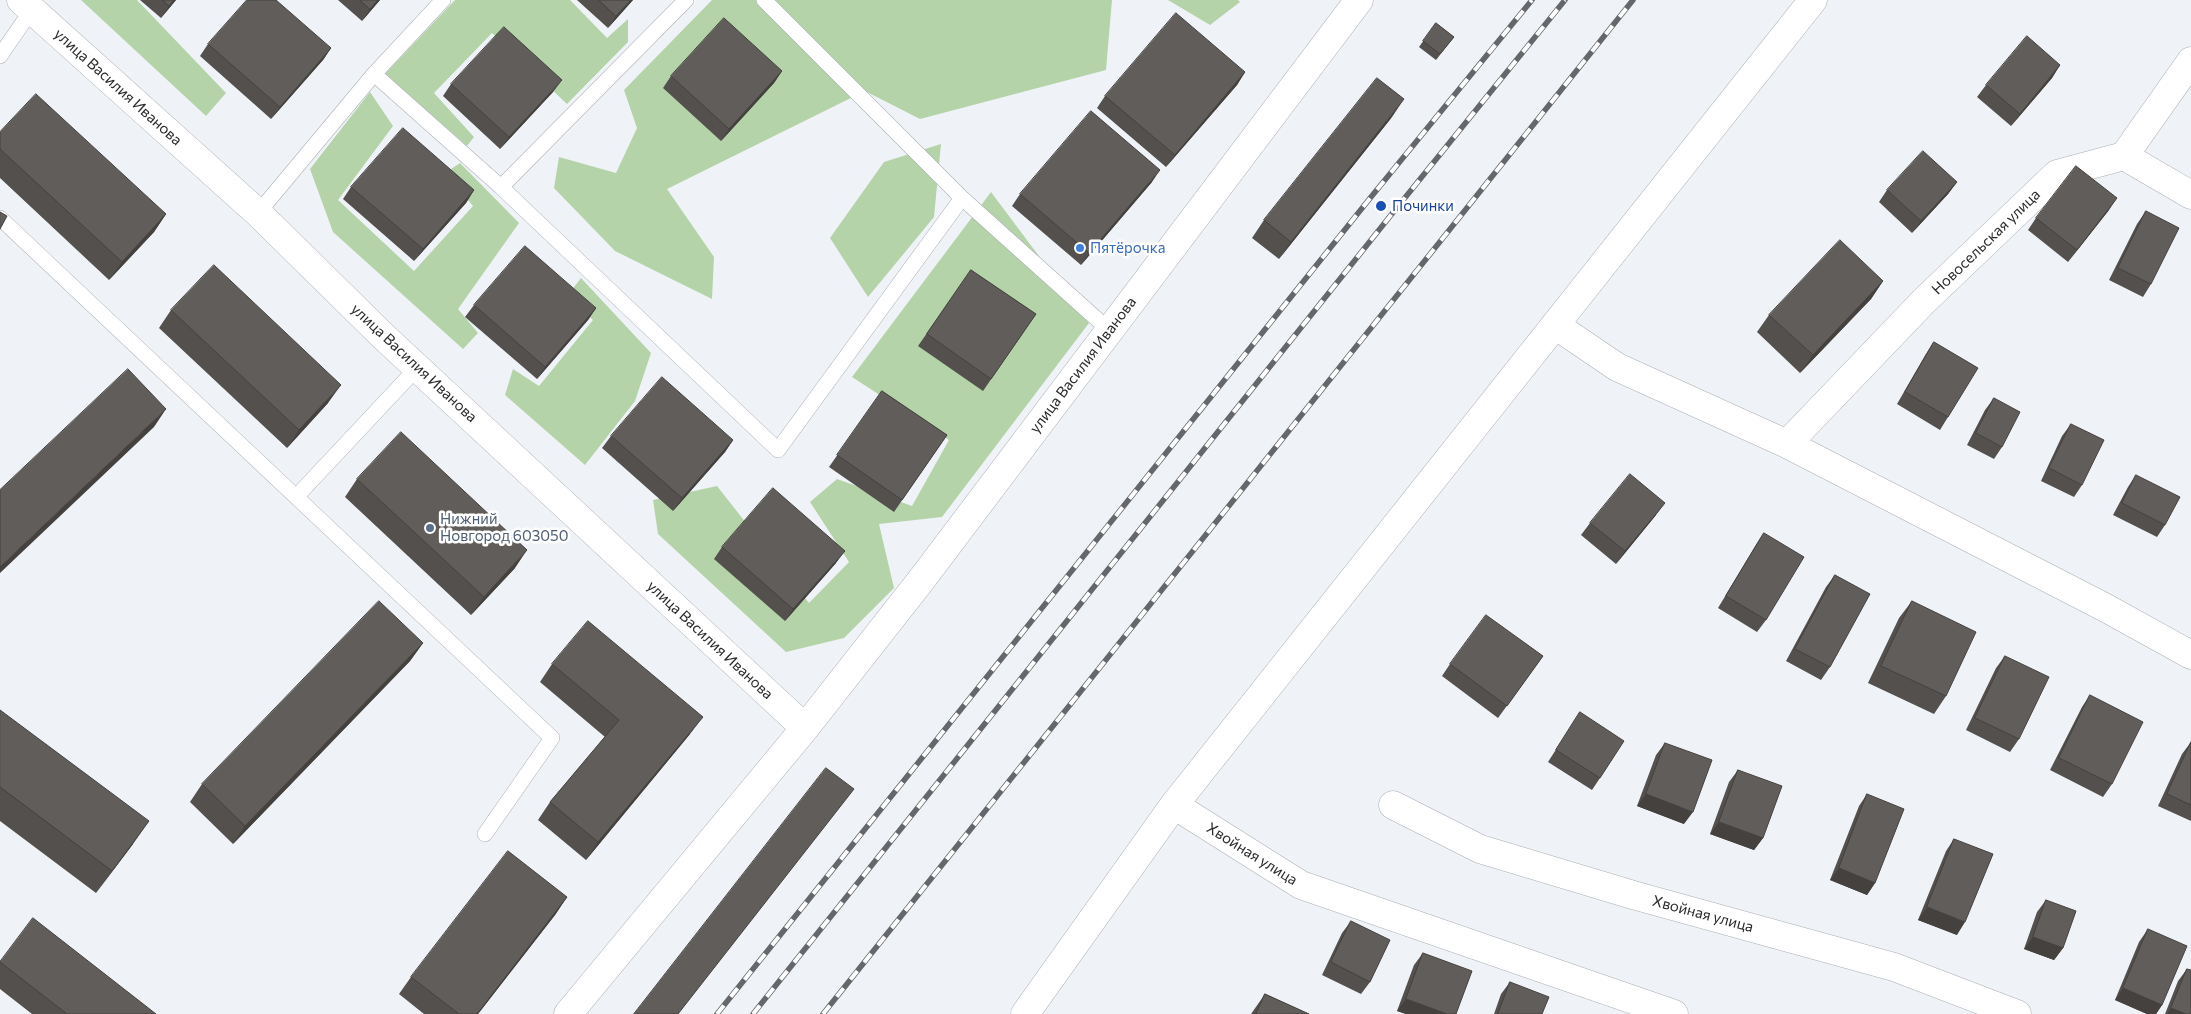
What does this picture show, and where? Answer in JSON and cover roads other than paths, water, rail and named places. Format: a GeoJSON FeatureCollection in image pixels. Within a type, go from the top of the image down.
{"type":"FeatureCollection","features":[{"type":"Feature","properties":{"kind":"street","name":"улица Василия Иванова"},"geometry":{"type":"LineString","coordinates":[[568,1014],[805,728],[922,579],[1359,0]]}},
{"type":"Feature","properties":{"kind":"street"},"geometry":{"type":"LineString","coordinates":[[1025,1014],[1174,804],[1813,0]]}},
{"type":"Feature","properties":{"kind":"street","name":"улица Василия Иванова"},"geometry":{"type":"LineString","coordinates":[[31,3],[258,213],[417,368],[805,728]]}},
{"type":"Feature","properties":{"kind":"street"},"geometry":{"type":"LineString","coordinates":[[2191,61],[2124,156],[2191,195]]}},
{"type":"Feature","properties":{"kind":"street","name":"Новосельская улица"},"geometry":{"type":"LineString","coordinates":[[1787,444],[1924,301],[2057,174],[2124,156]]}},
{"type":"Feature","properties":{"kind":"street"},"geometry":{"type":"LineString","coordinates":[[1554,326],[1617,367],[1787,444],[2106,608],[2191,655]]}},
{"type":"Feature","properties":{"kind":"street","name":"Хвойная улица"},"geometry":{"type":"LineString","coordinates":[[1174,804],[1301,885],[1674,1014]]}},
{"type":"Feature","properties":{"kind":"street","name":"Хвойная улица"},"geometry":{"type":"LineString","coordinates":[[1393,805],[1480,849],[1633,895],[1894,967],[2017,1014]]}},
{"type":"Feature","properties":{"kind":"lane"},"geometry":{"type":"LineString","coordinates":[[258,213],[374,74],[442,0]]}},
{"type":"Feature","properties":{"kind":"lane"},"geometry":{"type":"LineString","coordinates":[[501,187],[686,0]]}},
{"type":"Feature","properties":{"kind":"lane"},"geometry":{"type":"LineString","coordinates":[[764,0],[962,198],[1109,330]]}},
{"type":"Feature","properties":{"kind":"lane"},"geometry":{"type":"LineString","coordinates":[[0,56],[31,3]]}},
{"type":"Feature","properties":{"kind":"lane"},"geometry":{"type":"LineString","coordinates":[[374,74],[501,187],[778,450],[962,198]]}},
{"type":"Feature","properties":{"kind":"lane"},"geometry":{"type":"LineString","coordinates":[[0,218],[552,738],[485,834]]}},
{"type":"Feature","properties":{"kind":"lane"},"geometry":{"type":"LineString","coordinates":[[296,497],[417,368]]}},
{"type":"Feature","properties":{"kind":"railway"},"geometry":{"type":"LineString","coordinates":[[717,1014],[1371,197],[1532,0]]}},
{"type":"Feature","properties":{"kind":"railway"},"geometry":{"type":"LineString","coordinates":[[753,1014],[1565,0]]}},
{"type":"Feature","properties":{"kind":"railway"},"geometry":{"type":"LineString","coordinates":[[823,1014],[1633,0]]}},
{"type":"Feature","properties":{"kind":"place","name":"Починки"},"geometry":{"type":"Point","coordinates":[1381,206]}},
{"type":"Feature","properties":{"kind":"place","name":"Пятёрочка"},"geometry":{"type":"Point","coordinates":[1080,248]}},
{"type":"Feature","properties":{"kind":"place","name":"Нижний Новгород 603050"},"geometry":{"type":"Point","coordinates":[430,528]}}]}
